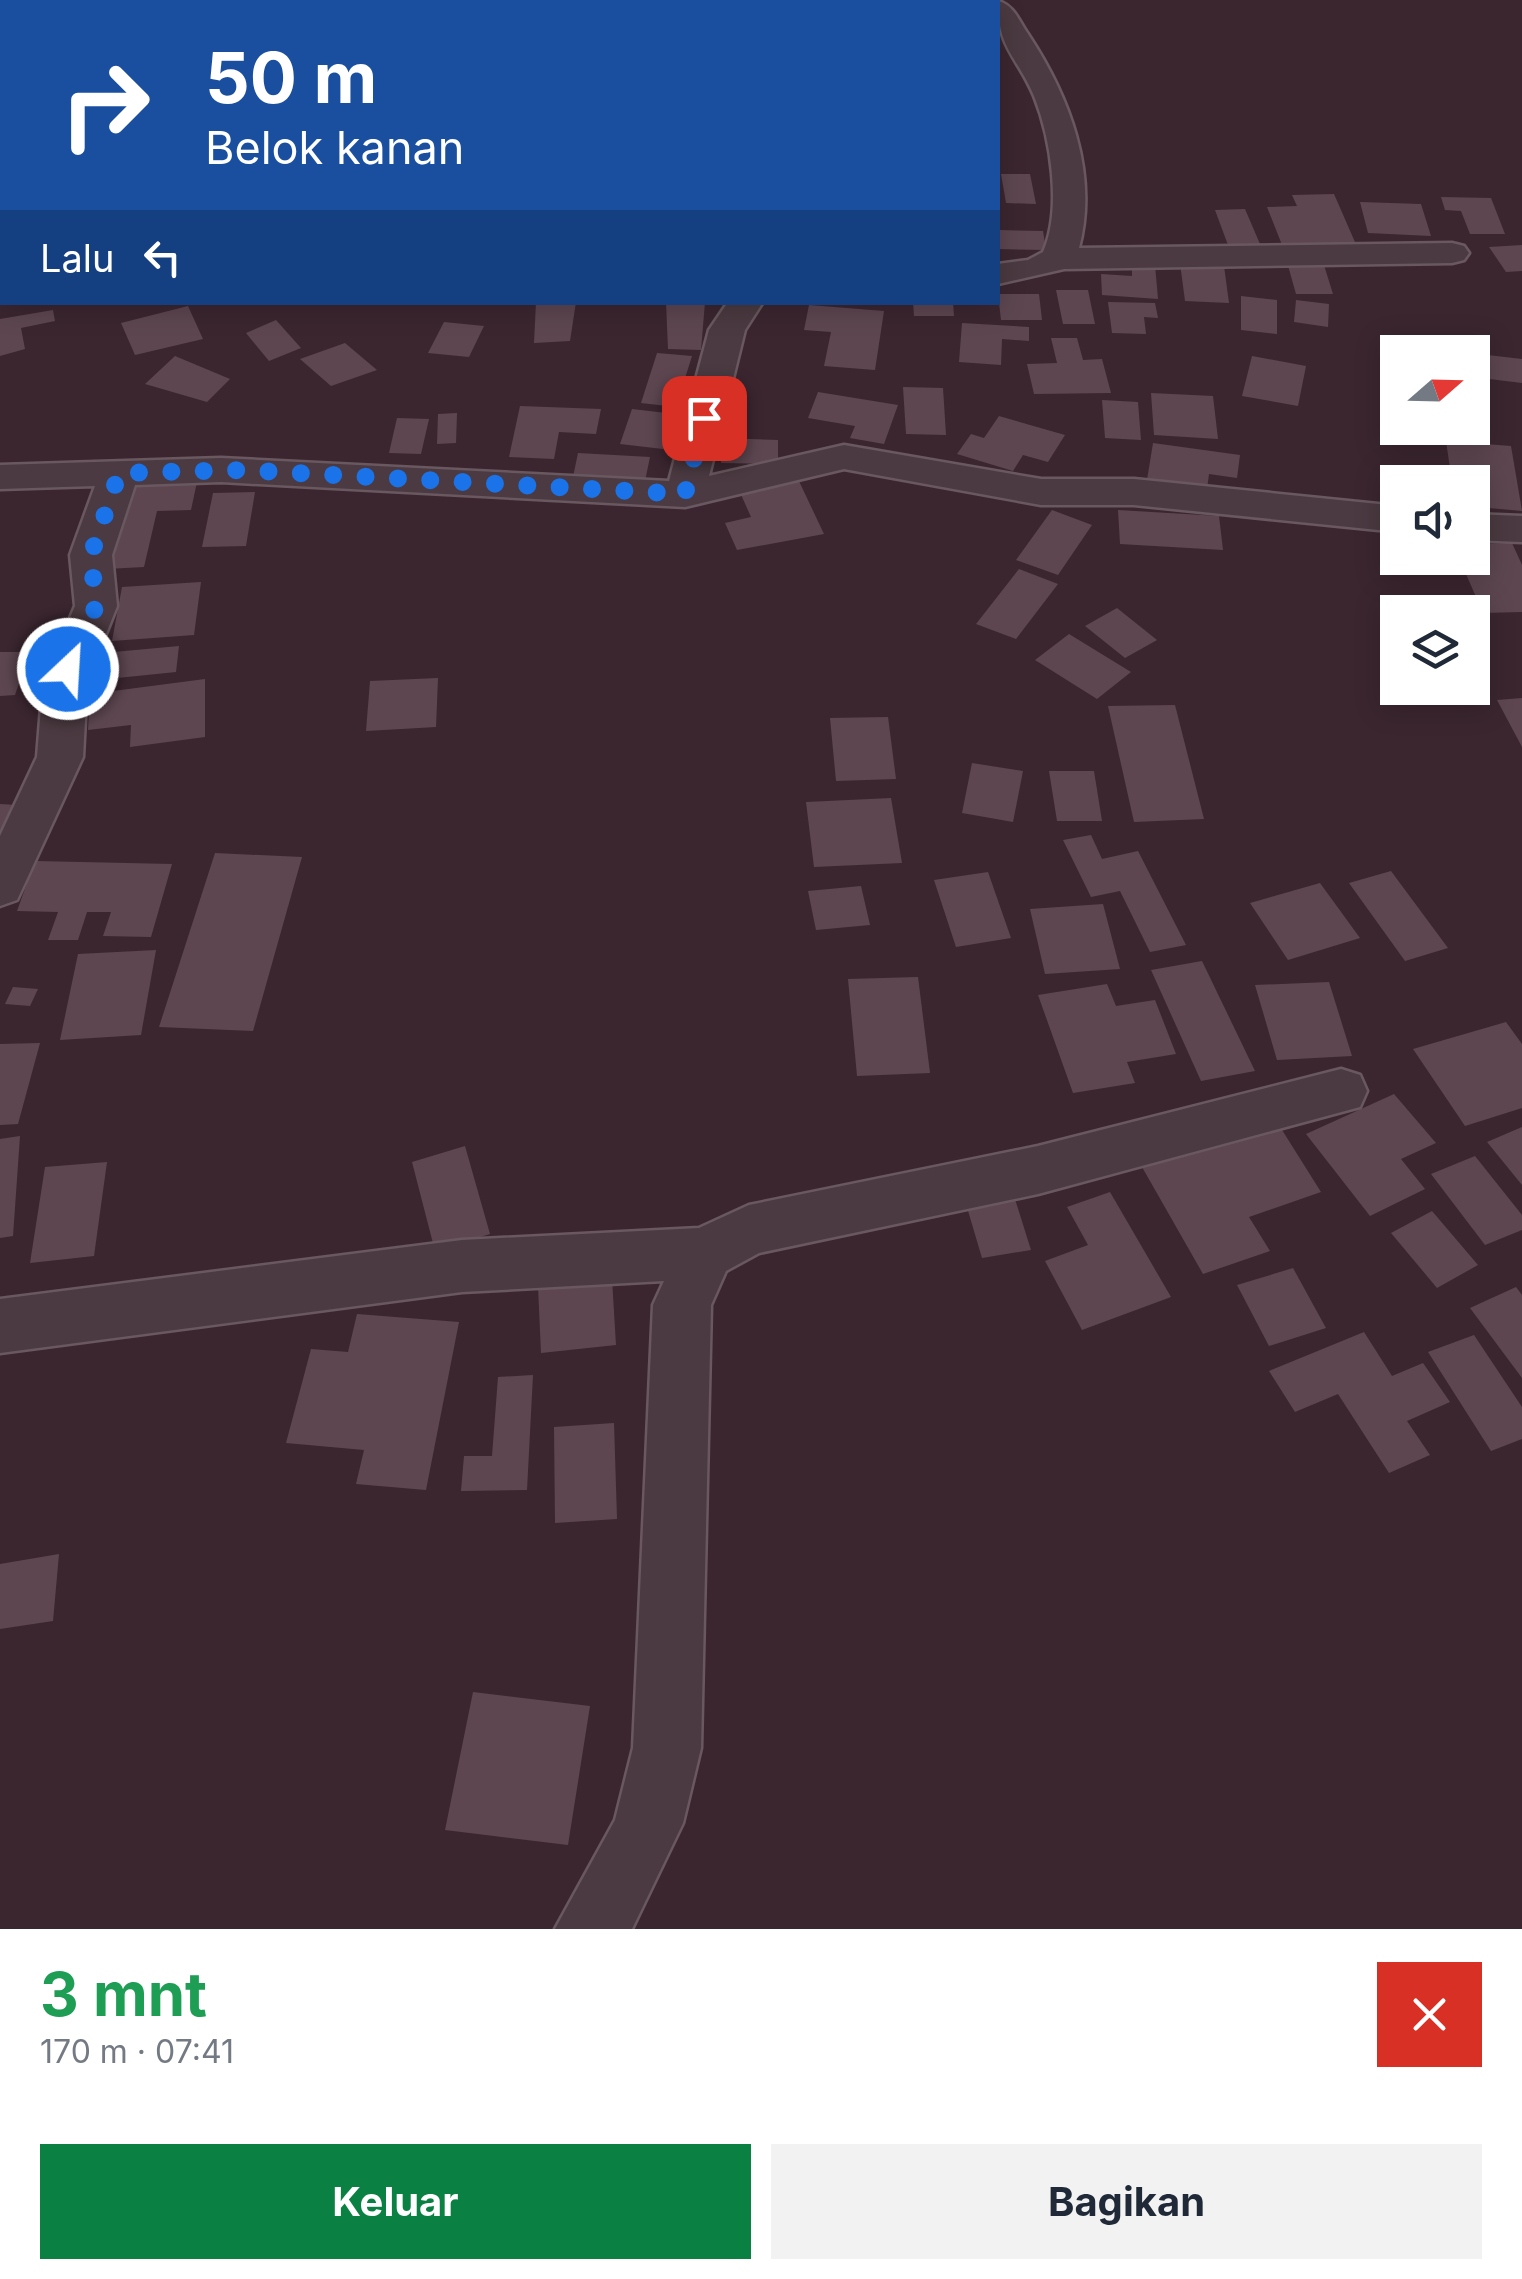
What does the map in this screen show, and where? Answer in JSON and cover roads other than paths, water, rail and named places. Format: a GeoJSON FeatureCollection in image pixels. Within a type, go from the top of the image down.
{"type":"FeatureCollection","features":[{"type":"Feature","properties":{"kind":"street"},"geometry":{"type":"LineString","coordinates":[[1000,14],[1056,113],[1070,212],[1065,242],[1056,259]]}},
{"type":"Feature","properties":{"kind":"street"},"geometry":{"type":"LineString","coordinates":[[1000,274],[1030,270],[1056,259],[1452,253]]}},
{"type":"Feature","properties":{"kind":"street"},"geometry":{"type":"LineString","coordinates":[[685,494],[727,330],[744,305]]}},
{"type":"Feature","properties":{"kind":"street"},"geometry":{"type":"LineString","coordinates":[[0,477],[242,470],[685,494],[844,457],[1041,492],[1134,492],[1380,517]]}},
{"type":"Feature","properties":{"kind":"street"},"geometry":{"type":"LineString","coordinates":[[0,887],[60,757],[65,682],[96,606],[91,555],[119,473]]}},
{"type":"Feature","properties":{"kind":"street"},"geometry":{"type":"LineString","coordinates":[[1490,528],[1522,529]]}},
{"type":"Feature","properties":{"kind":"street"},"geometry":{"type":"LineString","coordinates":[[0,1326],[462,1266],[705,1253],[749,1230],[1038,1170],[1341,1091]]}},
{"type":"Feature","properties":{"kind":"street"},"geometry":{"type":"LineString","coordinates":[[592,1929],[642,1847],[659,1799],[667,1748],[682,1305],[705,1253]]}}]}
